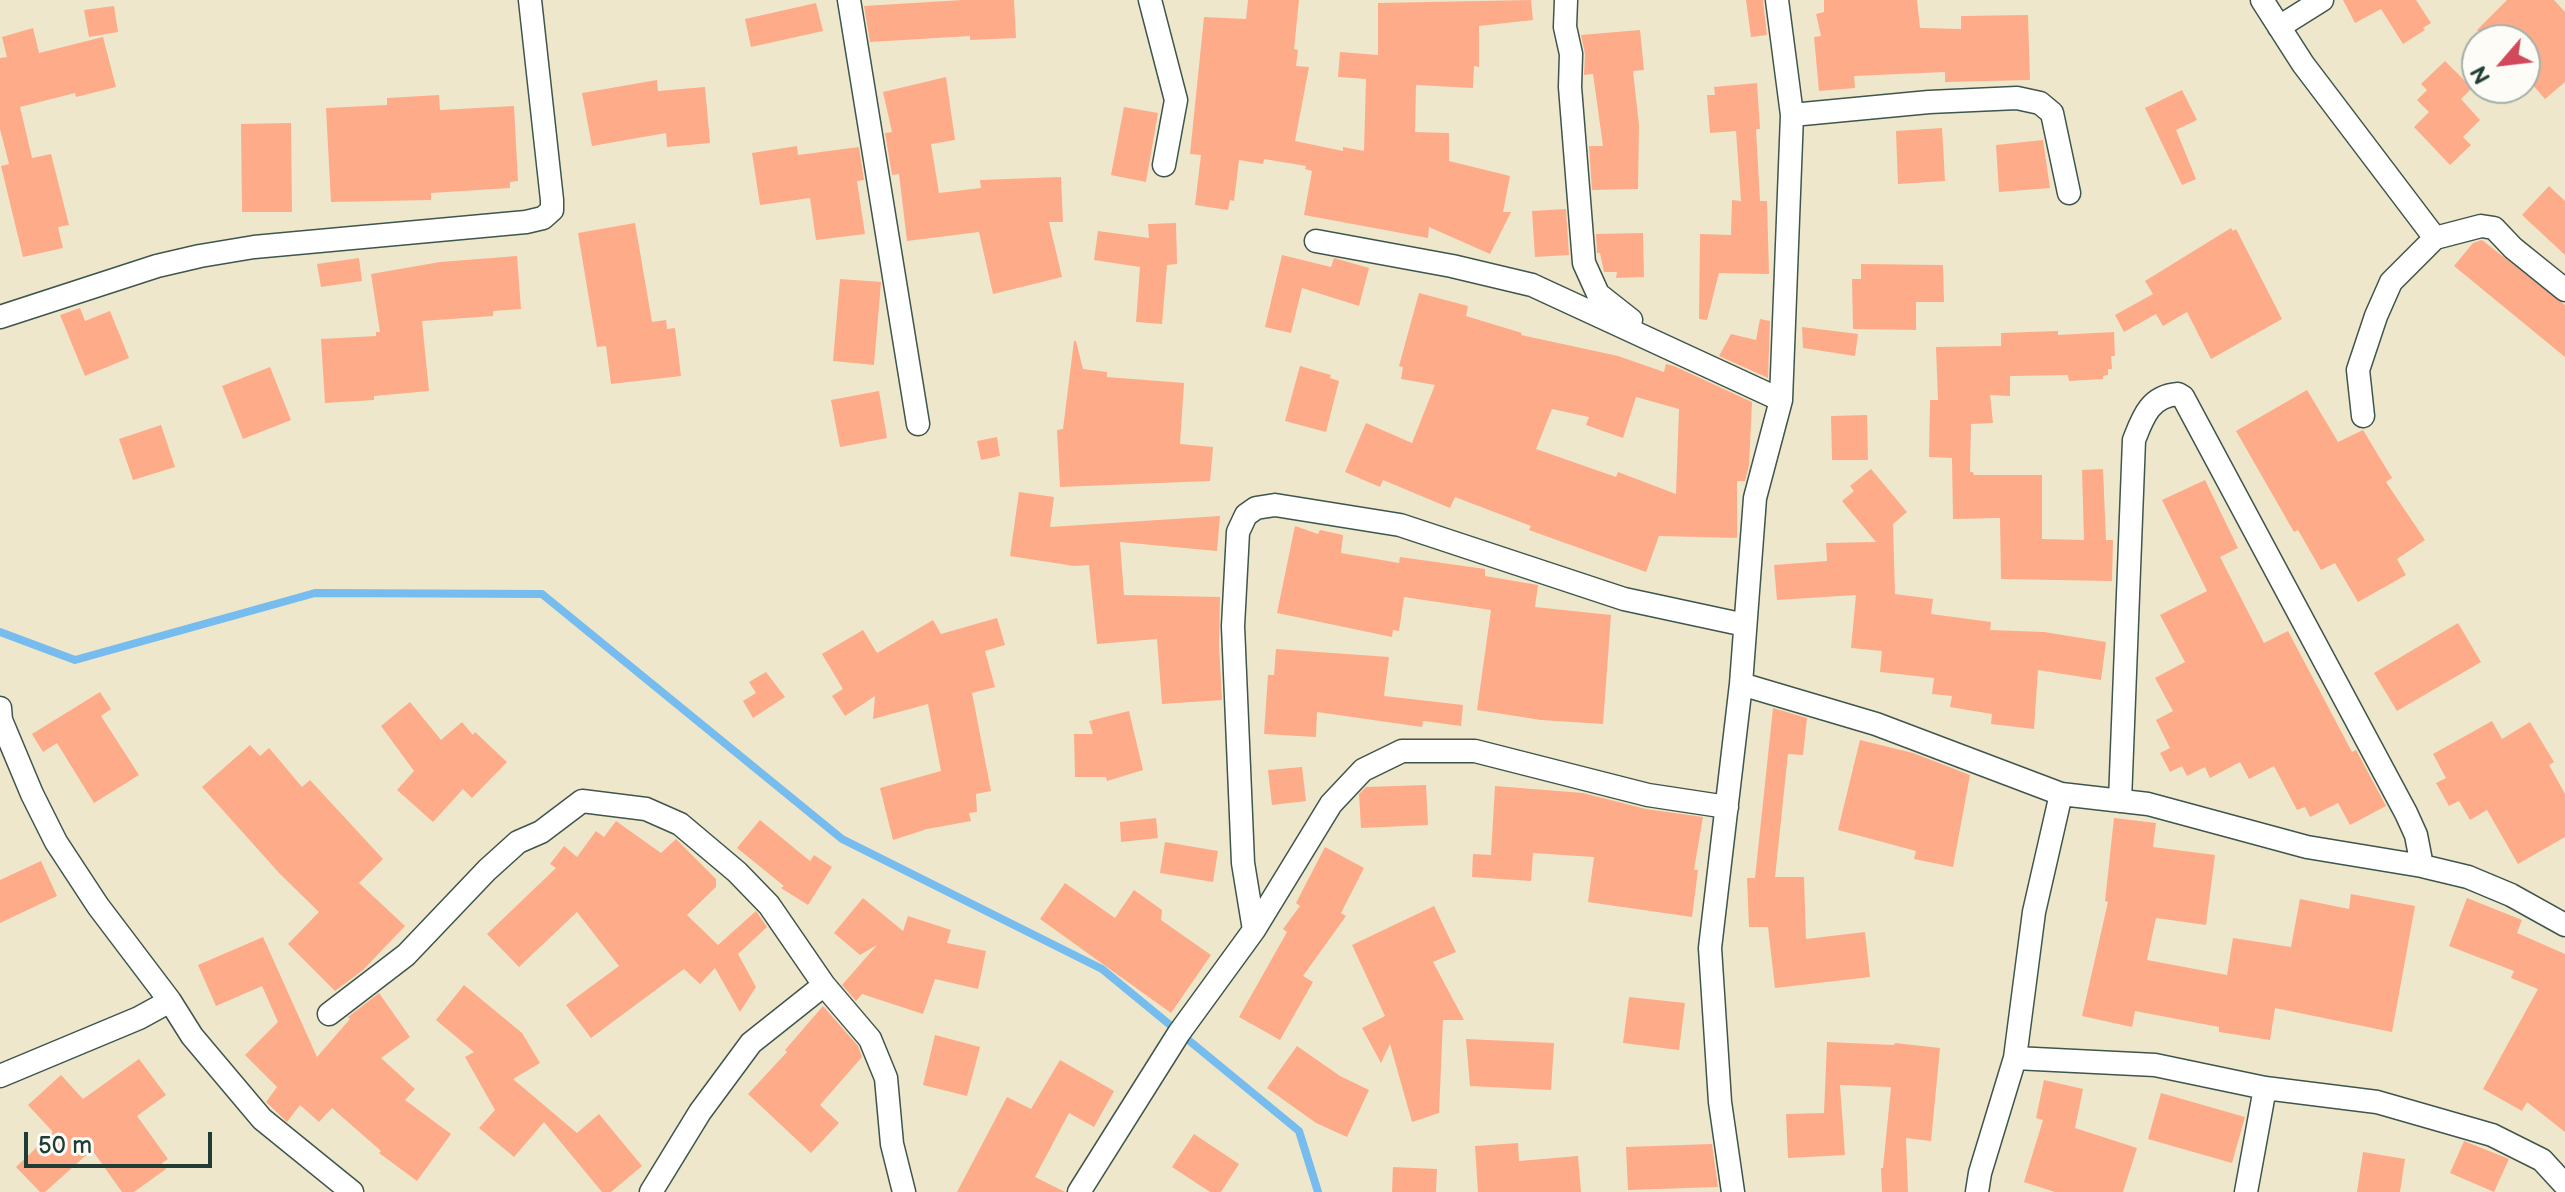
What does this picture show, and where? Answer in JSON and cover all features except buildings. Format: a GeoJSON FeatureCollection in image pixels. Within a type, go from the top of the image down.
{"type":"FeatureCollection","features":[{"type":"Feature","properties":{"kind":"street"},"geometry":{"type":"LineString","coordinates":[[0,317],[157,266],[200,256],[254,247],[543,218],[552,210],[552,200],[530,0]]}},
{"type":"Feature","properties":{"kind":"street"},"geometry":{"type":"LineString","coordinates":[[849,0],[918,424]]}},
{"type":"Feature","properties":{"kind":"street"},"geometry":{"type":"LineString","coordinates":[[1150,0],[1176,100],[1164,165]]}},
{"type":"Feature","properties":{"kind":"street"},"geometry":{"type":"LineString","coordinates":[[1566,0],[1565,27],[1571,54],[1570,87],[1584,263],[1598,294],[1664,345]]}},
{"type":"Feature","properties":{"kind":"street"},"geometry":{"type":"LineString","coordinates":[[1733,1192],[1720,1102],[1710,948],[1741,684],[1755,498],[1781,400],[1792,115],[1777,0]]}},
{"type":"Feature","properties":{"kind":"street"},"geometry":{"type":"LineString","coordinates":[[2262,0],[2303,64],[2435,238]]}},
{"type":"Feature","properties":{"kind":"street"},"geometry":{"type":"LineString","coordinates":[[2279,27],[2322,0]]}},
{"type":"Feature","properties":{"kind":"street"},"geometry":{"type":"LineString","coordinates":[[1792,115],[1929,102],[2017,98],[2040,103],[2052,113],[2069,193]]}},
{"type":"Feature","properties":{"kind":"street"},"geometry":{"type":"LineString","coordinates":[[2363,416],[2358,370],[2376,316],[2391,282],[2435,238],[2481,226],[2494,228],[2513,248],[2565,290]]}},
{"type":"Feature","properties":{"kind":"street"},"geometry":{"type":"LineString","coordinates":[[1316,241],[1452,266],[1532,285],[1781,400]]}},
{"type":"Feature","properties":{"kind":"street"},"geometry":{"type":"LineString","coordinates":[[2120,801],[2134,440],[2151,404],[2160,398],[2178,394],[2183,397],[2406,813],[2416,835],[2422,866]]}},
{"type":"Feature","properties":{"kind":"street"},"geometry":{"type":"LineString","coordinates":[[1254,930],[1243,863],[1233,626],[1238,532],[1246,515],[1256,508],[1275,505],[1400,525],[1624,599],[1745,625]]}},
{"type":"Feature","properties":{"kind":"street"},"geometry":{"type":"LineString","coordinates":[[1741,684],[1876,724],[2061,794],[2148,804],[2307,847],[2468,877],[2565,925]]}},
{"type":"Feature","properties":{"kind":"street"},"geometry":{"type":"LineString","coordinates":[[0,708],[1,720],[56,842],[192,1036],[262,1119],[352,1192]]}},
{"type":"Feature","properties":{"kind":"street"},"geometry":{"type":"LineString","coordinates":[[1079,1192],[1179,1033],[1254,930],[1331,804],[1363,770],[1402,751],[1475,751],[1648,795],[1727,807]]}},
{"type":"Feature","properties":{"kind":"street"},"geometry":{"type":"LineString","coordinates":[[1977,1192],[2015,1058],[2034,912],[2061,794]]}},
{"type":"Feature","properties":{"kind":"street"},"geometry":{"type":"LineString","coordinates":[[329,1014],[406,955],[518,842],[541,832],[582,801],[646,809],[680,824],[737,872],[769,905],[824,985],[870,1039],[886,1078],[892,1144],[904,1192]]}},
{"type":"Feature","properties":{"kind":"street"},"geometry":{"type":"LineString","coordinates":[[651,1192],[700,1112],[751,1043],[824,985]]}},
{"type":"Feature","properties":{"kind":"street"},"geometry":{"type":"LineString","coordinates":[[0,1076],[139,1018],[170,1001]]}},
{"type":"Feature","properties":{"kind":"street"},"geometry":{"type":"LineString","coordinates":[[2015,1058],[2155,1065],[2265,1088],[2377,1102],[2492,1135],[2542,1160],[2565,1185]]}},
{"type":"Feature","properties":{"kind":"street"},"geometry":{"type":"LineString","coordinates":[[2246,1192],[2265,1088]]}},
{"type":"Feature","properties":{"kind":"waterway"},"geometry":{"type":"LineString","coordinates":[[0,632],[75,660],[315,593],[542,594],[842,839],[1102,969],[1299,1131],[1318,1192]]}}]}
